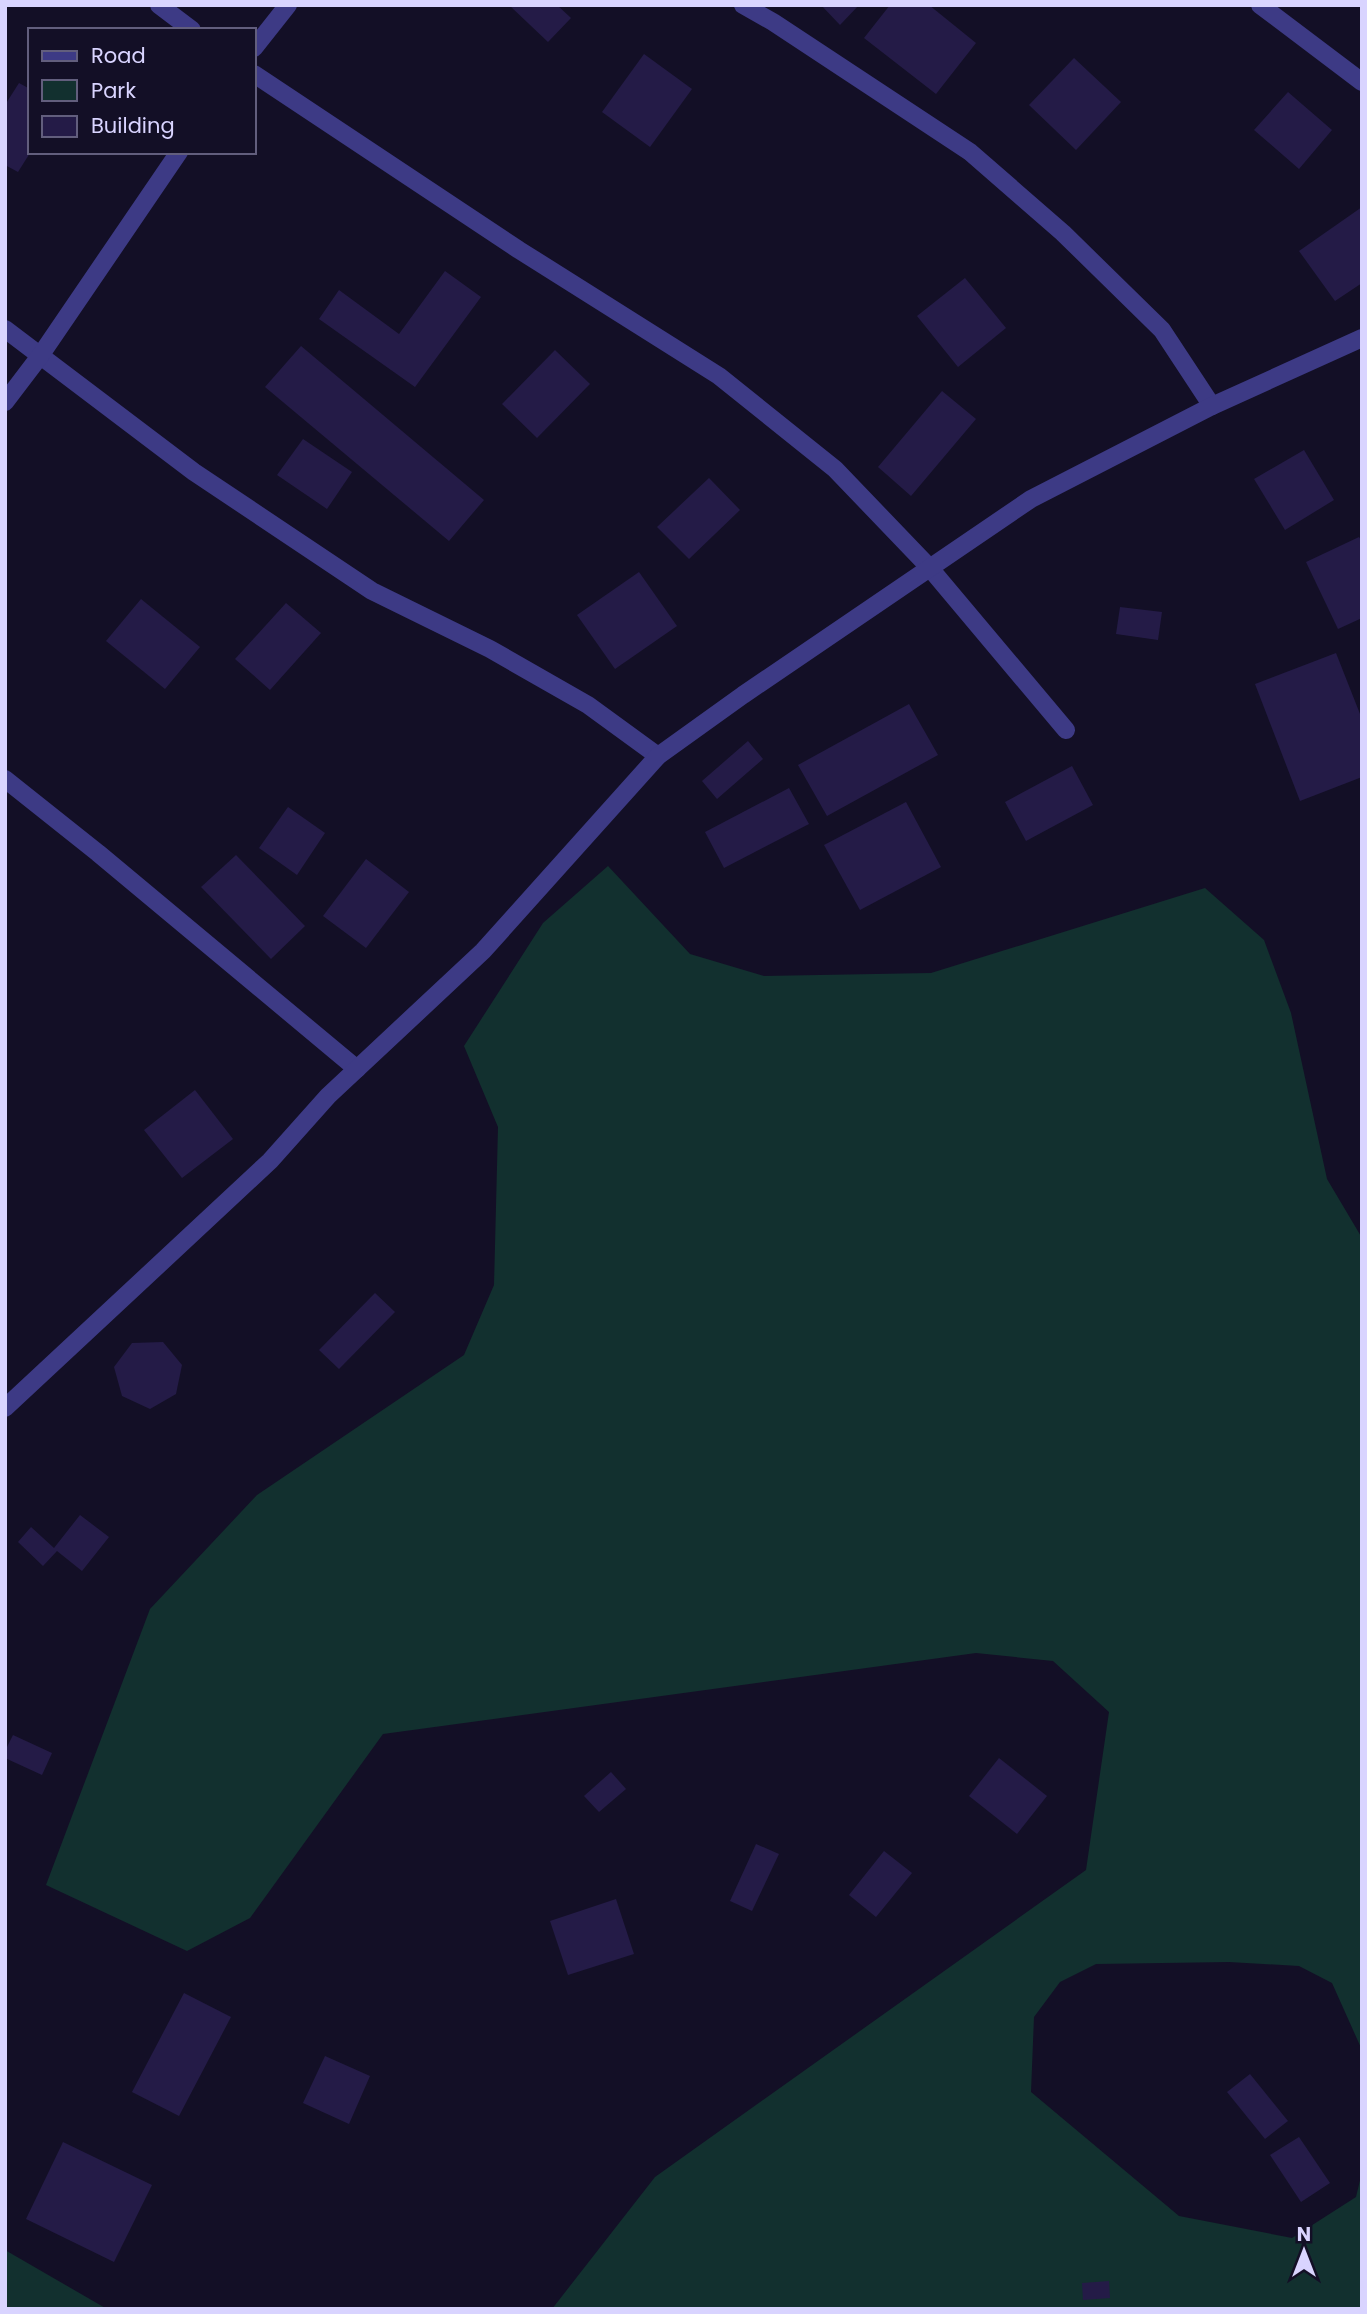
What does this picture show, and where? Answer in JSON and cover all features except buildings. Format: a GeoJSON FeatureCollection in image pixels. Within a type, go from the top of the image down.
{"type":"FeatureCollection","features":[{"type":"Feature","properties":{"kind":"street"},"geometry":{"type":"LineString","coordinates":[[159,5],[189,28]]}},
{"type":"Feature","properties":{"kind":"street"},"geometry":{"type":"LineString","coordinates":[[256,45],[288,5]]}},
{"type":"Feature","properties":{"kind":"street"},"geometry":{"type":"LineString","coordinates":[[743,5],[970,152],[1063,233],[1162,330],[1212,406]]}},
{"type":"Feature","properties":{"kind":"street"},"geometry":{"type":"LineString","coordinates":[[1260,5],[1362,82]]}},
{"type":"Feature","properties":{"kind":"street"},"geometry":{"type":"LineString","coordinates":[[256,75],[519,250],[719,376],[835,469],[929,567],[1066,730]]}},
{"type":"Feature","properties":{"kind":"street"},"geometry":{"type":"LineString","coordinates":[[5,402],[40,356],[178,154]]}},
{"type":"Feature","properties":{"kind":"street"},"geometry":{"type":"LineString","coordinates":[[5,329],[194,472],[372,591],[490,649],[578,699],[658,757]]}},
{"type":"Feature","properties":{"kind":"street"},"geometry":{"type":"LineString","coordinates":[[5,1408],[270,1161],[328,1096],[483,951],[658,757],[743,695],[1031,499],[1212,406],[1362,338]]}},
{"type":"Feature","properties":{"kind":"street"},"geometry":{"type":"LineString","coordinates":[[5,779],[109,861],[357,1069]]}},
{"type":"Feature","properties":{"kind":"green space"},"geometry":{"type":"Polygon","coordinates":[[[608,866],[690,954],[764,976],[931,973],[1205,888],[1264,940],[1291,1013],[1327,1179],[1362,1238],[1362,2050],[1332,1983],[1299,1966],[1229,1962],[1096,1964],[1060,1982],[1034,2017],[1031,2092],[1179,2216],[1292,2238],[1356,2197],[1362,2172],[1362,2309],[552,2309],[655,2177],[1086,1870],[1109,1712],[1053,1661],[976,1653],[383,1734],[250,1918],[187,1951],[46,1885],[150,1609],[257,1495],[464,1355],[494,1285],[498,1127],[464,1046],[543,923],[608,866]]]}},
{"type":"Feature","properties":{"kind":"green space"},"geometry":{"type":"Polygon","coordinates":[[[5,2250],[107,2309],[5,2309],[5,2250]]]}}]}
